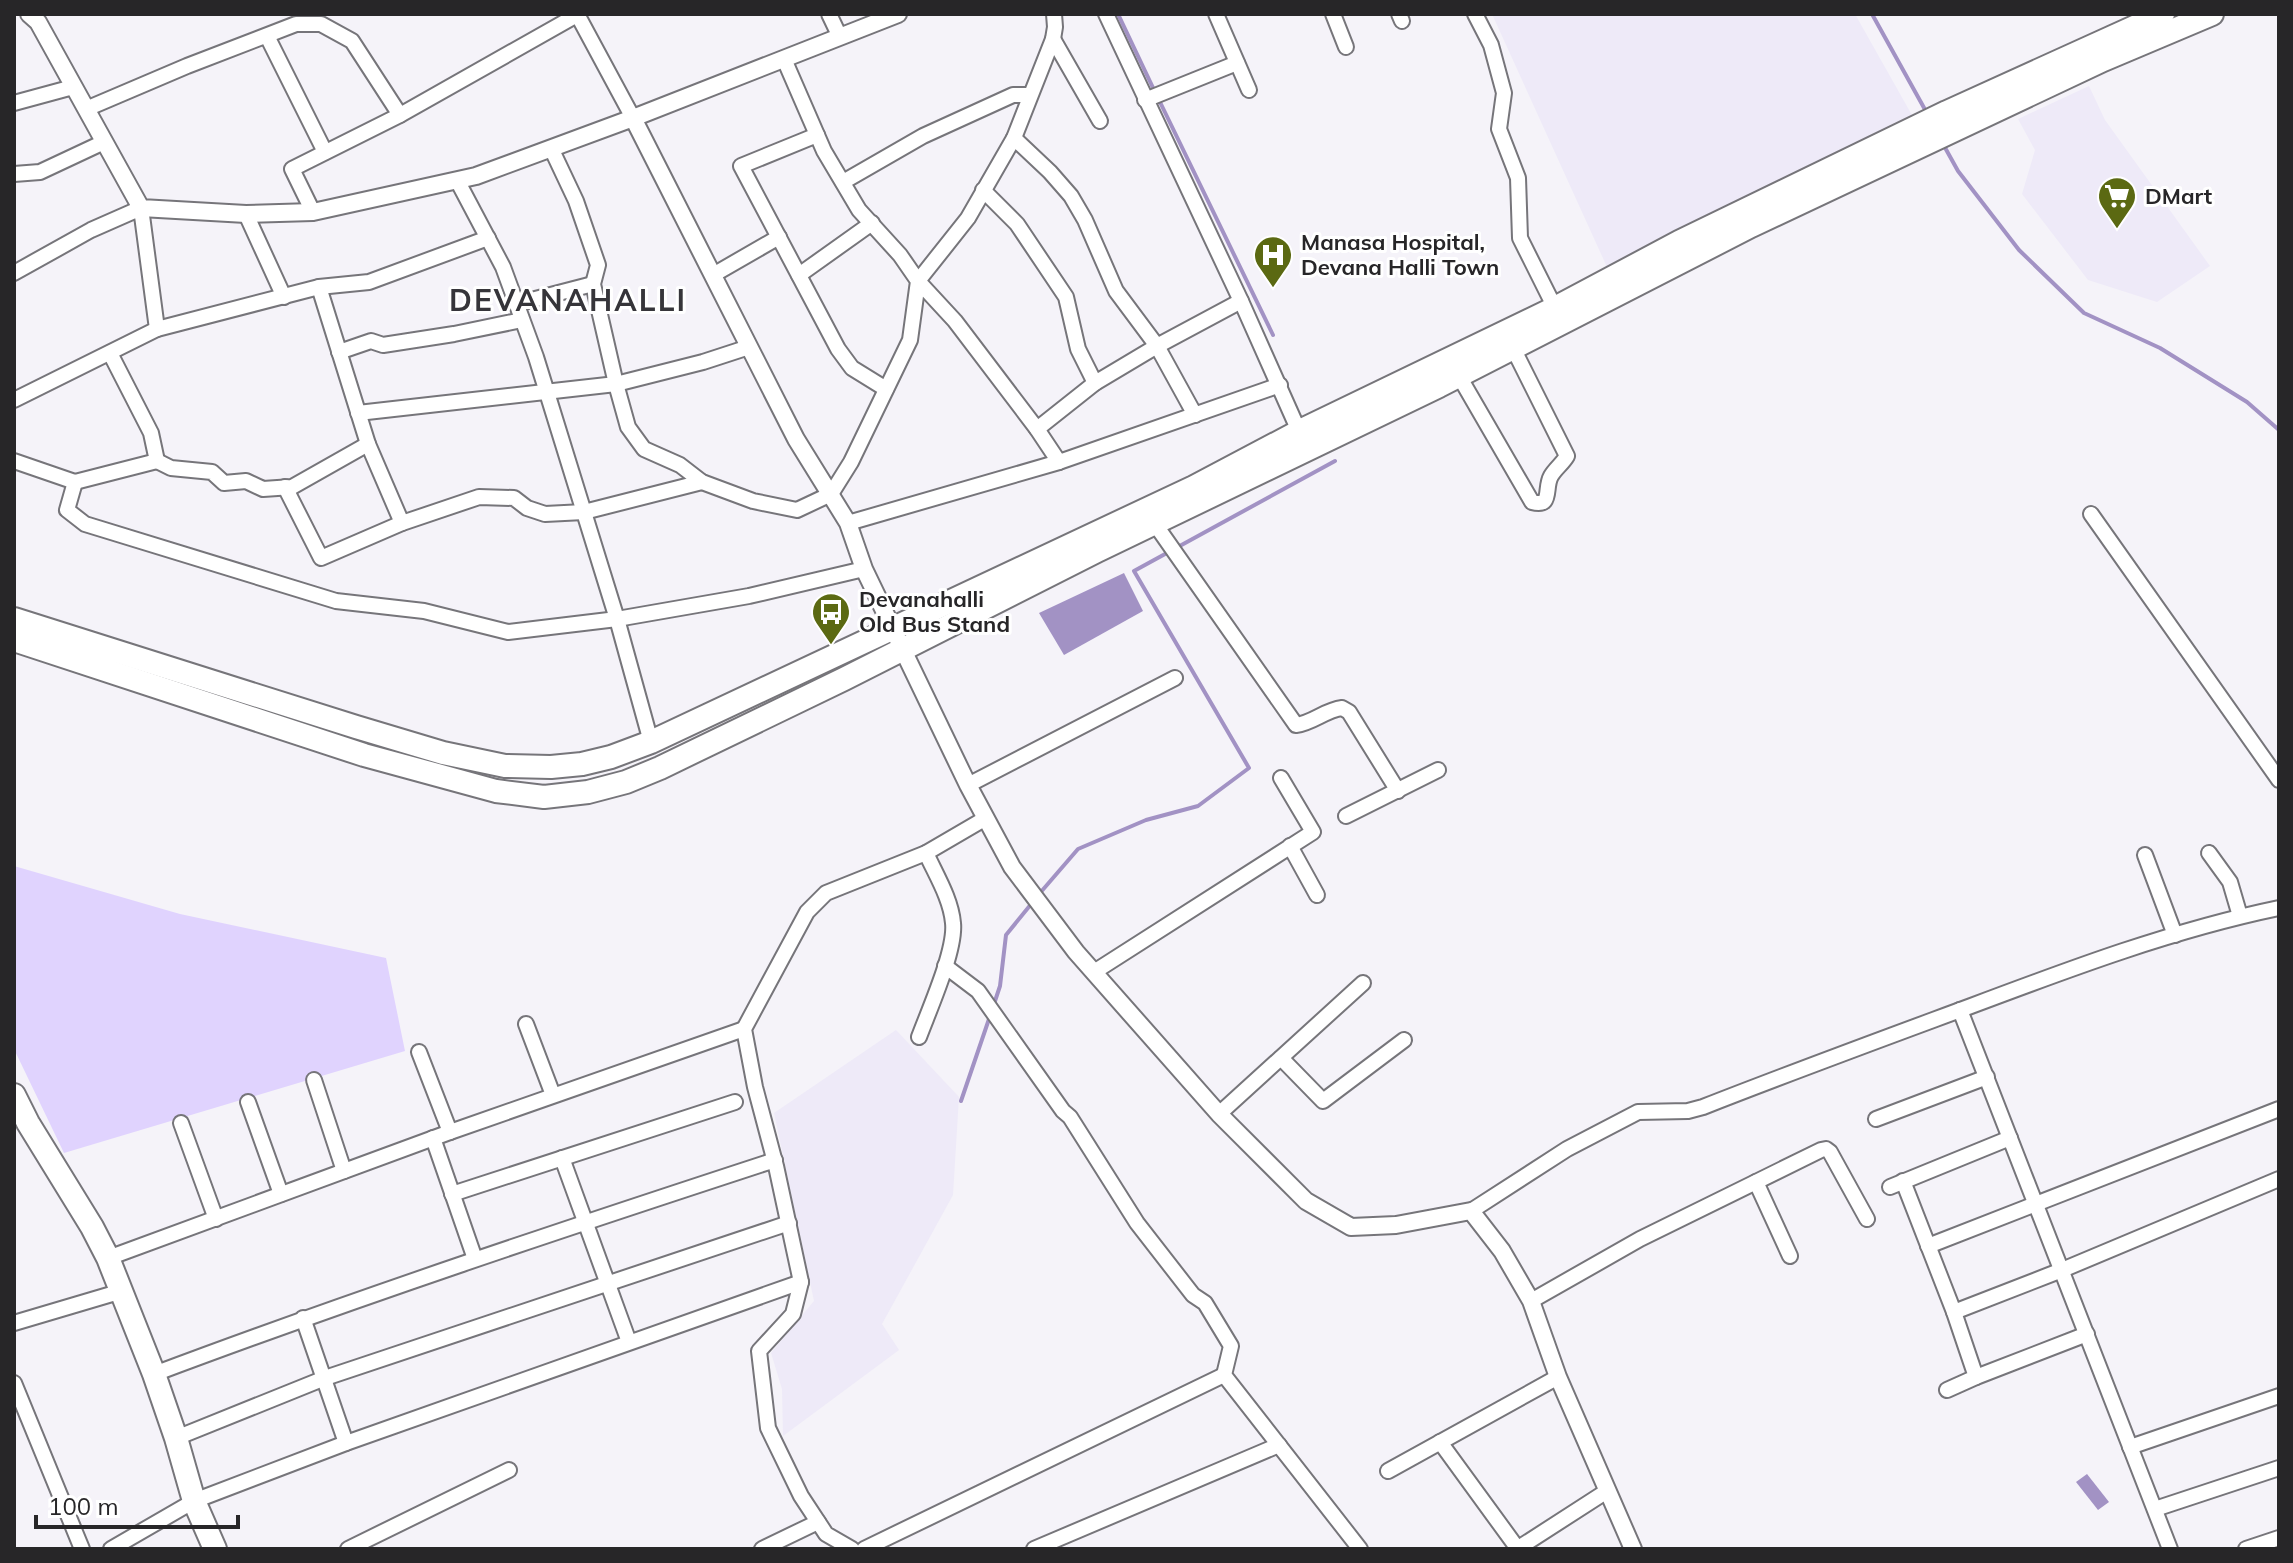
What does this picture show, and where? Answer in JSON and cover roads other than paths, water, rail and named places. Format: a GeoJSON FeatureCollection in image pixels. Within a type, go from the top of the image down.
{"type":"FeatureCollection","features":[{"type":"Feature","properties":{"kind":"main road"},"geometry":{"type":"LineString","coordinates":[[14,619],[443,753],[505,766],[551,767],[611,757],[897,639],[1155,524],[1304,441],[1679,242],[1952,121],[2163,14]]}},
{"type":"Feature","properties":{"kind":"main road"},"geometry":{"type":"LineString","coordinates":[[1952,121],[2212,14]]}},
{"type":"Feature","properties":{"kind":"main road"},"geometry":{"type":"LineString","coordinates":[[14,640],[378,759],[496,791],[544,797],[588,792],[626,782],[675,761],[897,639],[1194,487],[1459,376],[1911,140]]}},
{"type":"Feature","properties":{"kind":"main road"},"geometry":{"type":"LineString","coordinates":[[14,1095],[108,1258],[154,1374],[194,1501],[215,1549]]}},
{"type":"Feature","properties":{"kind":"street"},"geometry":{"type":"LineString","coordinates":[[29,14],[38,22],[141,208],[157,329]]}},
{"type":"Feature","properties":{"kind":"street"},"geometry":{"type":"LineString","coordinates":[[313,212],[292,169],[400,115],[577,14],[796,439],[848,523],[864,569],[897,639],[1012,867],[1094,972],[1219,1114],[1306,1201],[1351,1227],[1396,1225],[1471,1211],[1567,1149],[1638,1112],[1688,1111],[1703,1107],[1817,1061],[2142,944],[2279,908]]}},
{"type":"Feature","properties":{"kind":"street"},"geometry":{"type":"LineString","coordinates":[[829,14],[840,37]]}},
{"type":"Feature","properties":{"kind":"street"},"geometry":{"type":"LineString","coordinates":[[14,273],[91,230],[141,208],[246,214],[313,212],[476,176],[898,14]]}},
{"type":"Feature","properties":{"kind":"street"},"geometry":{"type":"LineString","coordinates":[[551,148],[576,201],[598,265],[593,284],[628,427],[644,449],[680,465],[702,482],[753,501],[797,510],[831,494],[851,462],[910,340],[918,281],[968,218],[1014,138],[1053,39],[1054,14]]}},
{"type":"Feature","properties":{"kind":"street"},"geometry":{"type":"LineString","coordinates":[[1106,14],[1304,441]]}},
{"type":"Feature","properties":{"kind":"street"},"geometry":{"type":"LineString","coordinates":[[1216,14],[1249,90]]}},
{"type":"Feature","properties":{"kind":"street"},"geometry":{"type":"LineString","coordinates":[[1333,14],[1346,47]]}},
{"type":"Feature","properties":{"kind":"street"},"geometry":{"type":"LineString","coordinates":[[1475,14],[1491,45],[1504,93],[1499,129],[1518,178],[1520,238],[1555,308]]}},
{"type":"Feature","properties":{"kind":"street"},"geometry":{"type":"LineString","coordinates":[[86,109],[296,24],[321,24],[352,41],[400,115]]}},
{"type":"Feature","properties":{"kind":"street"},"geometry":{"type":"LineString","coordinates":[[267,36],[325,152]]}},
{"type":"Feature","properties":{"kind":"street"},"geometry":{"type":"LineString","coordinates":[[1053,39],[1100,121]]}},
{"type":"Feature","properties":{"kind":"street"},"geometry":{"type":"LineString","coordinates":[[784,59],[817,135],[859,210],[955,321],[1059,462]]}},
{"type":"Feature","properties":{"kind":"street"},"geometry":{"type":"LineString","coordinates":[[1145,100],[1237,63]]}},
{"type":"Feature","properties":{"kind":"street"},"geometry":{"type":"LineString","coordinates":[[14,103],[73,87]]}},
{"type":"Feature","properties":{"kind":"street"},"geometry":{"type":"LineString","coordinates":[[843,182],[923,136],[1013,95],[1030,95]]}},
{"type":"Feature","properties":{"kind":"street"},"geometry":{"type":"LineString","coordinates":[[817,135],[741,166],[838,349],[852,368],[886,389]]}},
{"type":"Feature","properties":{"kind":"street"},"geometry":{"type":"LineString","coordinates":[[1014,138],[1071,196],[1116,291],[1157,346],[1195,415]]}},
{"type":"Feature","properties":{"kind":"street"},"geometry":{"type":"LineString","coordinates":[[14,174],[40,172],[104,142]]}},
{"type":"Feature","properties":{"kind":"street"},"geometry":{"type":"LineString","coordinates":[[457,180],[503,267],[522,320],[617,619],[651,742]]}},
{"type":"Feature","properties":{"kind":"street"},"geometry":{"type":"LineString","coordinates":[[983,190],[1017,224],[1066,297],[1078,349],[1095,383]]}},
{"type":"Feature","properties":{"kind":"street"},"geometry":{"type":"LineString","coordinates":[[246,214],[284,297]]}},
{"type":"Feature","properties":{"kind":"street"},"geometry":{"type":"LineString","coordinates":[[799,275],[872,223]]}},
{"type":"Feature","properties":{"kind":"street"},"geometry":{"type":"LineString","coordinates":[[713,275],[779,237]]}},
{"type":"Feature","properties":{"kind":"street"},"geometry":{"type":"LineString","coordinates":[[14,400],[157,329],[319,287],[369,282],[488,238]]}},
{"type":"Feature","properties":{"kind":"street"},"geometry":{"type":"LineString","coordinates":[[516,304],[593,284]]}},
{"type":"Feature","properties":{"kind":"street"},"geometry":{"type":"LineString","coordinates":[[319,287],[368,444],[402,523]]}},
{"type":"Feature","properties":{"kind":"street"},"geometry":{"type":"LineString","coordinates":[[1037,429],[1095,383],[1241,301]]}},
{"type":"Feature","properties":{"kind":"street"},"geometry":{"type":"LineString","coordinates":[[339,352],[371,341],[383,345],[522,320]]}},
{"type":"Feature","properties":{"kind":"street"},"geometry":{"type":"LineString","coordinates":[[358,413],[616,384],[749,347]]}},
{"type":"Feature","properties":{"kind":"street"},"geometry":{"type":"LineString","coordinates":[[1459,376],[1532,502],[1542,503],[1547,499],[1551,474],[1567,456],[1513,348]]}},
{"type":"Feature","properties":{"kind":"street"},"geometry":{"type":"LineString","coordinates":[[110,353],[151,433],[157,461]]}},
{"type":"Feature","properties":{"kind":"street"},"geometry":{"type":"LineString","coordinates":[[848,523],[1059,462],[1280,385]]}},
{"type":"Feature","properties":{"kind":"street"},"geometry":{"type":"LineString","coordinates":[[14,461],[75,482],[157,461],[171,468],[212,472],[224,483],[246,481],[263,489],[292,487],[368,444]]}},
{"type":"Feature","properties":{"kind":"street"},"geometry":{"type":"LineString","coordinates":[[75,482],[67,510],[85,524],[336,601],[424,611],[508,632],[617,619],[749,596],[864,569]]}},
{"type":"Feature","properties":{"kind":"street"},"geometry":{"type":"LineString","coordinates":[[285,487],[321,558],[402,523],[479,497],[514,498],[527,508],[545,514],[584,512],[702,482]]}},
{"type":"Feature","properties":{"kind":"street"},"geometry":{"type":"LineString","coordinates":[[2091,514],[2279,780]]}},
{"type":"Feature","properties":{"kind":"street"},"geometry":{"type":"LineString","coordinates":[[1155,524],[1296,725],[1307,723],[1335,708],[1349,712],[1398,791]]}},
{"type":"Feature","properties":{"kind":"street"},"geometry":{"type":"LineString","coordinates":[[968,785],[1175,678]]}},
{"type":"Feature","properties":{"kind":"street"},"geometry":{"type":"LineString","coordinates":[[1346,816],[1438,770]]}},
{"type":"Feature","properties":{"kind":"street"},"geometry":{"type":"LineString","coordinates":[[1094,972],[1313,832],[1281,778]]}},
{"type":"Feature","properties":{"kind":"street"},"geometry":{"type":"LineString","coordinates":[[852,1549],[826,1534],[801,1496],[768,1428],[759,1351],[793,1314],[801,1282],[744,1029],[807,912],[826,893],[926,853],[986,818]]}},
{"type":"Feature","properties":{"kind":"street"},"geometry":{"type":"LineString","coordinates":[[1290,846],[1317,895]]}},
{"type":"Feature","properties":{"kind":"street"},"geometry":{"type":"LineString","coordinates":[[919,1037],[952,946],[953,924],[947,900],[926,853]]}},
{"type":"Feature","properties":{"kind":"street"},"geometry":{"type":"LineString","coordinates":[[2209,853],[2230,882],[2240,916]]}},
{"type":"Feature","properties":{"kind":"street"},"geometry":{"type":"LineString","coordinates":[[2145,855],[2175,935]]}},
{"type":"Feature","properties":{"kind":"street"},"geometry":{"type":"LineString","coordinates":[[945,966],[978,991],[1070,1117],[1137,1223],[1193,1295],[1205,1303],[1231,1346],[1224,1375]]}},
{"type":"Feature","properties":{"kind":"street"},"geometry":{"type":"LineString","coordinates":[[1219,1114],[1363,983]]}},
{"type":"Feature","properties":{"kind":"street"},"geometry":{"type":"LineString","coordinates":[[1960,1010],[2170,1549]]}},
{"type":"Feature","properties":{"kind":"street"},"geometry":{"type":"LineString","coordinates":[[526,1024],[553,1095]]}},
{"type":"Feature","properties":{"kind":"street"},"geometry":{"type":"LineString","coordinates":[[108,1258],[433,1138],[744,1029]]}},
{"type":"Feature","properties":{"kind":"street"},"geometry":{"type":"LineString","coordinates":[[1281,1058],[1323,1101],[1404,1040]]}},
{"type":"Feature","properties":{"kind":"street"},"geometry":{"type":"LineString","coordinates":[[419,1052],[450,1132]]}},
{"type":"Feature","properties":{"kind":"street"},"geometry":{"type":"LineString","coordinates":[[1876,1119],[1987,1077]]}},
{"type":"Feature","properties":{"kind":"street"},"geometry":{"type":"LineString","coordinates":[[314,1080],[344,1171]]}},
{"type":"Feature","properties":{"kind":"street"},"geometry":{"type":"LineString","coordinates":[[248,1102],[281,1194]]}},
{"type":"Feature","properties":{"kind":"street"},"geometry":{"type":"LineString","coordinates":[[452,1194],[735,1102]]}},
{"type":"Feature","properties":{"kind":"street"},"geometry":{"type":"LineString","coordinates":[[1928,1246],[2279,1109]]}},
{"type":"Feature","properties":{"kind":"street"},"geometry":{"type":"LineString","coordinates":[[181,1123],[216,1219]]}},
{"type":"Feature","properties":{"kind":"street"},"geometry":{"type":"LineString","coordinates":[[433,1138],[475,1259]]}},
{"type":"Feature","properties":{"kind":"street"},"geometry":{"type":"LineString","coordinates":[[1976,1377],[1928,1246],[1897,1184],[2010,1138]]}},
{"type":"Feature","properties":{"kind":"street"},"geometry":{"type":"LineString","coordinates":[[1531,1301],[1640,1239],[1826,1149],[1867,1219]]}},
{"type":"Feature","properties":{"kind":"street"},"geometry":{"type":"LineString","coordinates":[[562,1158],[629,1342]]}},
{"type":"Feature","properties":{"kind":"street"},"geometry":{"type":"LineString","coordinates":[[154,1374],[303,1318],[775,1160]]}},
{"type":"Feature","properties":{"kind":"street"},"geometry":{"type":"LineString","coordinates":[[1954,1312],[2279,1179]]}},
{"type":"Feature","properties":{"kind":"street"},"geometry":{"type":"LineString","coordinates":[[1756,1182],[1790,1256]]}},
{"type":"Feature","properties":{"kind":"street"},"geometry":{"type":"LineString","coordinates":[[1471,1211],[1502,1251],[1531,1301],[1558,1377],[1633,1549]]}},
{"type":"Feature","properties":{"kind":"street"},"geometry":{"type":"LineString","coordinates":[[176,1438],[325,1378],[789,1223]]}},
{"type":"Feature","properties":{"kind":"street"},"geometry":{"type":"LineString","coordinates":[[111,1549],[194,1501],[346,1443],[801,1282]]}},
{"type":"Feature","properties":{"kind":"street"},"geometry":{"type":"LineString","coordinates":[[14,1323],[122,1291]]}},
{"type":"Feature","properties":{"kind":"street"},"geometry":{"type":"LineString","coordinates":[[303,1318],[346,1443]]}},
{"type":"Feature","properties":{"kind":"street"},"geometry":{"type":"LineString","coordinates":[[1947,1390],[2087,1334]]}},
{"type":"Feature","properties":{"kind":"street"},"geometry":{"type":"LineString","coordinates":[[1224,1375],[1360,1549]]}},
{"type":"Feature","properties":{"kind":"street"},"geometry":{"type":"LineString","coordinates":[[864,1549],[1224,1375]]}},
{"type":"Feature","properties":{"kind":"street"},"geometry":{"type":"LineString","coordinates":[[1388,1471],[1558,1377]]}},
{"type":"Feature","properties":{"kind":"street"},"geometry":{"type":"LineString","coordinates":[[14,1383],[82,1549]]}},
{"type":"Feature","properties":{"kind":"street"},"geometry":{"type":"LineString","coordinates":[[2130,1447],[2279,1396]]}},
{"type":"Feature","properties":{"kind":"street"},"geometry":{"type":"LineString","coordinates":[[1440,1442],[1517,1549],[1607,1491]]}},
{"type":"Feature","properties":{"kind":"street"},"geometry":{"type":"LineString","coordinates":[[1034,1549],[1279,1445]]}},
{"type":"Feature","properties":{"kind":"street"},"geometry":{"type":"LineString","coordinates":[[2155,1509],[2279,1468]]}},
{"type":"Feature","properties":{"kind":"street"},"geometry":{"type":"LineString","coordinates":[[348,1549],[509,1470]]}},
{"type":"Feature","properties":{"kind":"street"},"geometry":{"type":"LineString","coordinates":[[762,1549],[818,1522]]}},
{"type":"Feature","properties":{"kind":"street"},"geometry":{"type":"LineString","coordinates":[[2246,1549],[2279,1538]]}},
{"type":"Feature","properties":{"kind":"waterway"},"geometry":{"type":"LineString","coordinates":[[1118,14],[1155,92]]}},
{"type":"Feature","properties":{"kind":"waterway"},"geometry":{"type":"LineString","coordinates":[[1872,14],[1928,115]]}},
{"type":"Feature","properties":{"kind":"waterway"},"geometry":{"type":"LineString","coordinates":[[1159,100],[1273,335]]}},
{"type":"Feature","properties":{"kind":"waterway"},"geometry":{"type":"LineString","coordinates":[[1943,144],[1958,171],[2019,250],[2084,313],[2160,348],[2247,402],[2279,430]]}},
{"type":"Feature","properties":{"kind":"waterway"},"geometry":{"type":"LineString","coordinates":[[1040,893],[1078,849],[1146,820],[1198,806],[1249,768],[1134,571],[1335,461]]}},
{"type":"Feature","properties":{"kind":"waterway"},"geometry":{"type":"LineString","coordinates":[[994,1004],[1000,986],[1006,935],[1032,903]]}},
{"type":"Feature","properties":{"kind":"waterway"},"geometry":{"type":"LineString","coordinates":[[961,1101],[990,1016]]}},
{"type":"Feature","properties":{"kind":"place","name":"DMart"},"geometry":{"type":"Point","coordinates":[2117,230]}},
{"type":"Feature","properties":{"kind":"place","name":"Manasa Hospital, Devana Halli Town"},"geometry":{"type":"Point","coordinates":[1273,289]}},
{"type":"Feature","properties":{"kind":"place","name":"Devanahalli Old Bus Stand"},"geometry":{"type":"Point","coordinates":[831,646]}},
{"type":"Feature","properties":{"kind":"district","name":"DEVANAHALLI"},"geometry":{"type":"Point","coordinates":[568,301]}}]}
